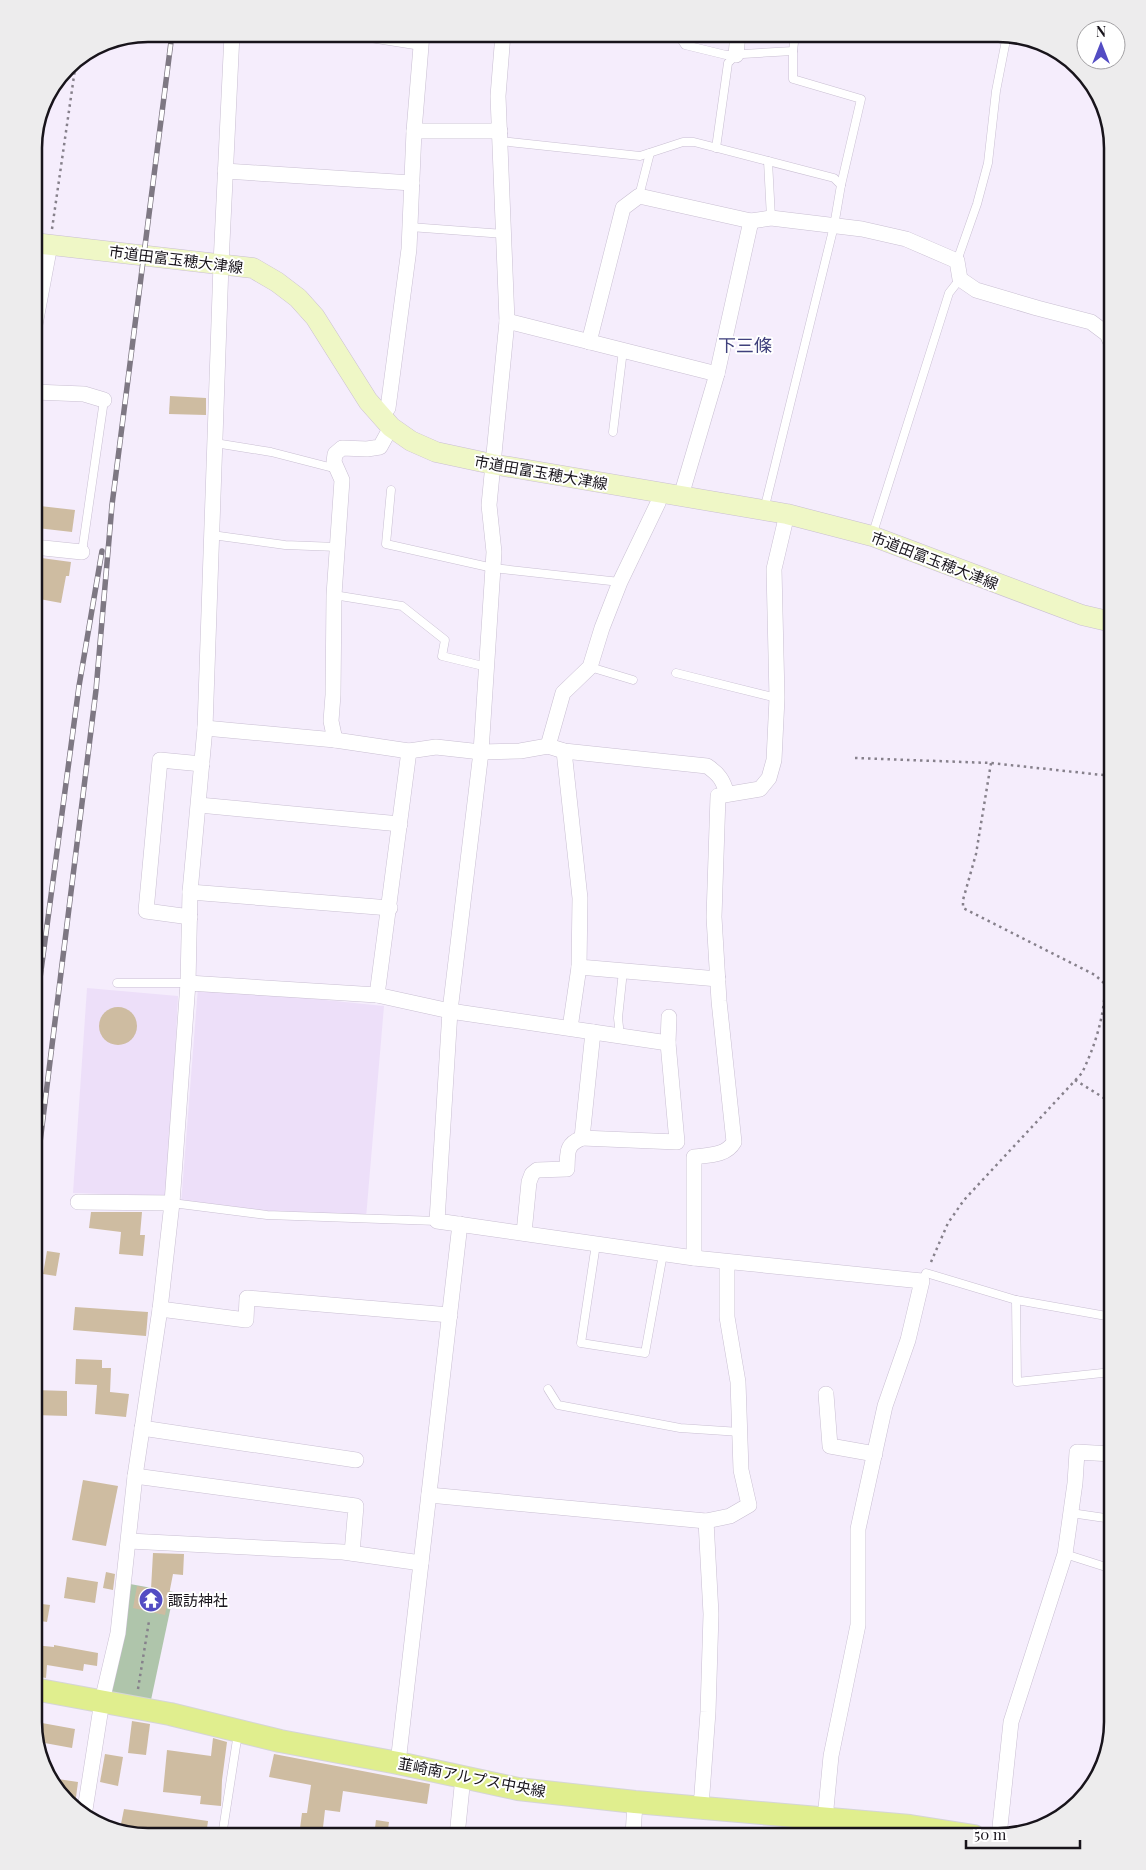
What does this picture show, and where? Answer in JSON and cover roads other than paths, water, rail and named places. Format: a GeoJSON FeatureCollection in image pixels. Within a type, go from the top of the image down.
{"type":"FeatureCollection","features":[{"type":"Feature","properties":{"kind":"main road","name":"韮崎南アルプス中央線"},"geometry":{"type":"LineString","coordinates":[[42,1690],[170,1714],[280,1741],[518,1789],[701,1808],[823,1827],[910,1826],[922,1828]]}},
{"type":"Feature","properties":{"kind":"street"},"geometry":{"type":"LineString","coordinates":[[86,1806],[102,1701],[118,1633],[135,1476],[160,1309],[172,1203],[188,983],[190,892],[205,728],[221,264],[232,42]]}},
{"type":"Feature","properties":{"kind":"street"},"geometry":{"type":"LineString","coordinates":[[335,740],[331,721],[334,594],[342,480],[334,462],[335,454],[342,448],[380,447],[386,421],[410,249],[414,131],[421,42]]}},
{"type":"Feature","properties":{"kind":"street"},"geometry":{"type":"LineString","coordinates":[[502,42],[498,96],[507,320],[489,505],[494,552],[481,752],[450,1011],[437,1221],[727,1262],[924,1277],[908,1340],[885,1406],[858,1529],[858,1625],[831,1756],[823,1827]]}},
{"type":"Feature","properties":{"kind":"street"},"geometry":{"type":"LineString","coordinates":[[736,55],[737,43]]}},
{"type":"Feature","properties":{"kind":"street"},"geometry":{"type":"LineString","coordinates":[[414,131],[500,136]]}},
{"type":"Feature","properties":{"kind":"street"},"geometry":{"type":"LineString","coordinates":[[225,171],[412,183]]}},
{"type":"Feature","properties":{"kind":"street"},"geometry":{"type":"LineString","coordinates":[[590,342],[623,208],[639,196],[752,221],[771,218],[862,229],[906,239],[957,261],[960,278],[976,290],[1091,322],[1104,332]]}},
{"type":"Feature","properties":{"kind":"street"},"geometry":{"type":"LineString","coordinates":[[681,496],[717,374],[752,221]]}},
{"type":"Feature","properties":{"kind":"street","name":"市道田富玉穂大津線"},"geometry":{"type":"LineString","coordinates":[[43,244],[253,268],[277,282],[298,298],[315,317],[358,387],[386,421],[411,441],[436,452],[492,464],[787,514],[872,536],[1037,599],[1104,620]]}},
{"type":"Feature","properties":{"kind":"street"},"geometry":{"type":"LineString","coordinates":[[507,320],[717,374]]}},
{"type":"Feature","properties":{"kind":"street"},"geometry":{"type":"LineString","coordinates":[[43,392],[84,394],[104,400]]}},
{"type":"Feature","properties":{"kind":"street"},"geometry":{"type":"LineString","coordinates":[[548,746],[563,693],[590,667],[602,628],[620,582],[658,503],[660,493]]}},
{"type":"Feature","properties":{"kind":"street"},"geometry":{"type":"LineString","coordinates":[[694,1258],[694,1157],[720,1153],[730,1149],[734,1142],[718,979],[714,917],[718,796],[760,789],[769,778],[774,760],[777,698],[774,569],[787,514]]}},
{"type":"Feature","properties":{"kind":"street"},"geometry":{"type":"LineString","coordinates":[[43,548],[82,552]]}},
{"type":"Feature","properties":{"kind":"street"},"geometry":{"type":"LineString","coordinates":[[205,728],[335,740],[409,751],[436,747],[481,752],[520,751],[548,746],[564,751],[707,766],[719,774],[727,794]]}},
{"type":"Feature","properties":{"kind":"street"},"geometry":{"type":"LineString","coordinates":[[377,995],[390,908],[409,751]]}},
{"type":"Feature","properties":{"kind":"street"},"geometry":{"type":"LineString","coordinates":[[564,751],[580,898],[579,968],[570,1028]]}},
{"type":"Feature","properties":{"kind":"street"},"geometry":{"type":"LineString","coordinates":[[190,917],[146,911],[160,760],[202,764]]}},
{"type":"Feature","properties":{"kind":"street"},"geometry":{"type":"LineString","coordinates":[[199,805],[400,824]]}},
{"type":"Feature","properties":{"kind":"street"},"geometry":{"type":"LineString","coordinates":[[190,892],[390,908]]}},
{"type":"Feature","properties":{"kind":"street"},"geometry":{"type":"LineString","coordinates":[[579,968],[718,979]]}},
{"type":"Feature","properties":{"kind":"street"},"geometry":{"type":"LineString","coordinates":[[188,983],[377,995],[450,1011],[668,1043]]}},
{"type":"Feature","properties":{"kind":"street"},"geometry":{"type":"LineString","coordinates":[[524,1233],[529,1182],[532,1174],[537,1170],[567,1169],[568,1148],[573,1141],[582,1138],[677,1142],[668,1043],[669,1017]]}},
{"type":"Feature","properties":{"kind":"street"},"geometry":{"type":"LineString","coordinates":[[582,1138],[593,1032]]}},
{"type":"Feature","properties":{"kind":"street"},"geometry":{"type":"LineString","coordinates":[[78,1202],[172,1203]]}},
{"type":"Feature","properties":{"kind":"street"},"geometry":{"type":"LineString","coordinates":[[398,1764],[460,1224]]}},
{"type":"Feature","properties":{"kind":"street"},"geometry":{"type":"LineString","coordinates":[[429,1494],[706,1521],[730,1516],[749,1505],[741,1470],[738,1382],[727,1317],[727,1262]]}},
{"type":"Feature","properties":{"kind":"street"},"geometry":{"type":"LineString","coordinates":[[160,1309],[246,1320],[247,1298],[450,1315]]}},
{"type":"Feature","properties":{"kind":"street"},"geometry":{"type":"LineString","coordinates":[[826,1394],[830,1446],[875,1454]]}},
{"type":"Feature","properties":{"kind":"street"},"geometry":{"type":"LineString","coordinates":[[142,1428],[356,1460]]}},
{"type":"Feature","properties":{"kind":"street"},"geometry":{"type":"LineString","coordinates":[[1000,1828],[1011,1722],[1065,1554],[1077,1452],[1104,1454]]}},
{"type":"Feature","properties":{"kind":"street"},"geometry":{"type":"LineString","coordinates":[[135,1476],[356,1506],[352,1553]]}},
{"type":"Feature","properties":{"kind":"street"},"geometry":{"type":"LineString","coordinates":[[701,1808],[708,1712],[711,1614],[706,1521]]}},
{"type":"Feature","properties":{"kind":"street"},"geometry":{"type":"LineString","coordinates":[[129,1541],[352,1553],[421,1563]]}},
{"type":"Feature","properties":{"kind":"street"},"geometry":{"type":"LineString","coordinates":[[458,1827],[463,1777]]}},
{"type":"Feature","properties":{"kind":"street"},"geometry":{"type":"LineString","coordinates":[[633,1828],[635,1802]]}},
{"type":"Feature","properties":{"kind":"lane"},"geometry":{"type":"LineString","coordinates":[[683,43],[685,45],[726,55],[793,51]]}},
{"type":"Feature","properties":{"kind":"lane"},"geometry":{"type":"LineString","coordinates":[[764,510],[834,226],[841,185],[861,99],[793,79],[794,43]]}},
{"type":"Feature","properties":{"kind":"lane"},"geometry":{"type":"LineString","coordinates":[[957,261],[977,204],[988,163],[996,91],[1005,43]]}},
{"type":"Feature","properties":{"kind":"lane"},"geometry":{"type":"LineString","coordinates":[[716,148],[728,63],[736,55]]}},
{"type":"Feature","properties":{"kind":"lane"},"geometry":{"type":"LineString","coordinates":[[500,136],[640,156],[683,142],[694,142],[834,178],[841,185]]}},
{"type":"Feature","properties":{"kind":"lane"},"geometry":{"type":"LineString","coordinates":[[639,196],[650,152]]}},
{"type":"Feature","properties":{"kind":"lane"},"geometry":{"type":"LineString","coordinates":[[768,161],[771,218]]}},
{"type":"Feature","properties":{"kind":"lane"},"geometry":{"type":"LineString","coordinates":[[410,227],[504,234]]}},
{"type":"Feature","properties":{"kind":"lane"},"geometry":{"type":"LineString","coordinates":[[872,536],[949,293],[960,278]]}},
{"type":"Feature","properties":{"kind":"lane"},"geometry":{"type":"LineString","coordinates":[[613,432],[623,350]]}},
{"type":"Feature","properties":{"kind":"lane"},"geometry":{"type":"LineString","coordinates":[[82,552],[104,400]]}},
{"type":"Feature","properties":{"kind":"lane"},"geometry":{"type":"LineString","coordinates":[[215,443],[271,452],[337,469]]}},
{"type":"Feature","properties":{"kind":"lane"},"geometry":{"type":"LineString","coordinates":[[391,490],[386,544],[493,568],[620,582]]}},
{"type":"Feature","properties":{"kind":"lane"},"geometry":{"type":"LineString","coordinates":[[212,535],[285,546],[337,547]]}},
{"type":"Feature","properties":{"kind":"lane"},"geometry":{"type":"LineString","coordinates":[[334,594],[402,606],[445,640],[442,656],[486,667]]}},
{"type":"Feature","properties":{"kind":"lane"},"geometry":{"type":"LineString","coordinates":[[590,667],[634,680]]}},
{"type":"Feature","properties":{"kind":"lane"},"geometry":{"type":"LineString","coordinates":[[676,673],[777,698]]}},
{"type":"Feature","properties":{"kind":"lane"},"geometry":{"type":"LineString","coordinates":[[620,1036],[618,1018],[623,971]]}},
{"type":"Feature","properties":{"kind":"lane"},"geometry":{"type":"LineString","coordinates":[[117,983],[188,983]]}},
{"type":"Feature","properties":{"kind":"lane"},"geometry":{"type":"LineString","coordinates":[[172,1203],[267,1216],[437,1221]]}},
{"type":"Feature","properties":{"kind":"lane"},"geometry":{"type":"LineString","coordinates":[[596,1244],[580,1343],[645,1353],[663,1254]]}},
{"type":"Feature","properties":{"kind":"lane"},"geometry":{"type":"LineString","coordinates":[[924,1277],[1016,1300],[1104,1316]]}},
{"type":"Feature","properties":{"kind":"lane"},"geometry":{"type":"LineString","coordinates":[[1016,1300],[1017,1382],[1104,1373]]}},
{"type":"Feature","properties":{"kind":"lane"},"geometry":{"type":"LineString","coordinates":[[548,1389],[558,1405],[680,1428],[740,1432]]}},
{"type":"Feature","properties":{"kind":"lane"},"geometry":{"type":"LineString","coordinates":[[1071,1513],[1104,1518]]}},
{"type":"Feature","properties":{"kind":"lane"},"geometry":{"type":"LineString","coordinates":[[1065,1554],[1104,1566]]}},
{"type":"Feature","properties":{"kind":"lane"},"geometry":{"type":"LineString","coordinates":[[223,1827],[238,1731]]}},
{"type":"Feature","properties":{"kind":"railway"},"geometry":{"type":"LineString","coordinates":[[42,1123],[96,690],[112,505],[171,42]]}},
{"type":"Feature","properties":{"kind":"railway"},"geometry":{"type":"LineString","coordinates":[[42,959],[79,686],[102,551]]}},
{"type":"Feature","properties":{"kind":"place","name":"諏訪神社"},"geometry":{"type":"Point","coordinates":[151,1600]}},
{"type":"Feature","properties":{"kind":"district","name":"下三條"},"geometry":{"type":"Point","coordinates":[745,345]}}]}
